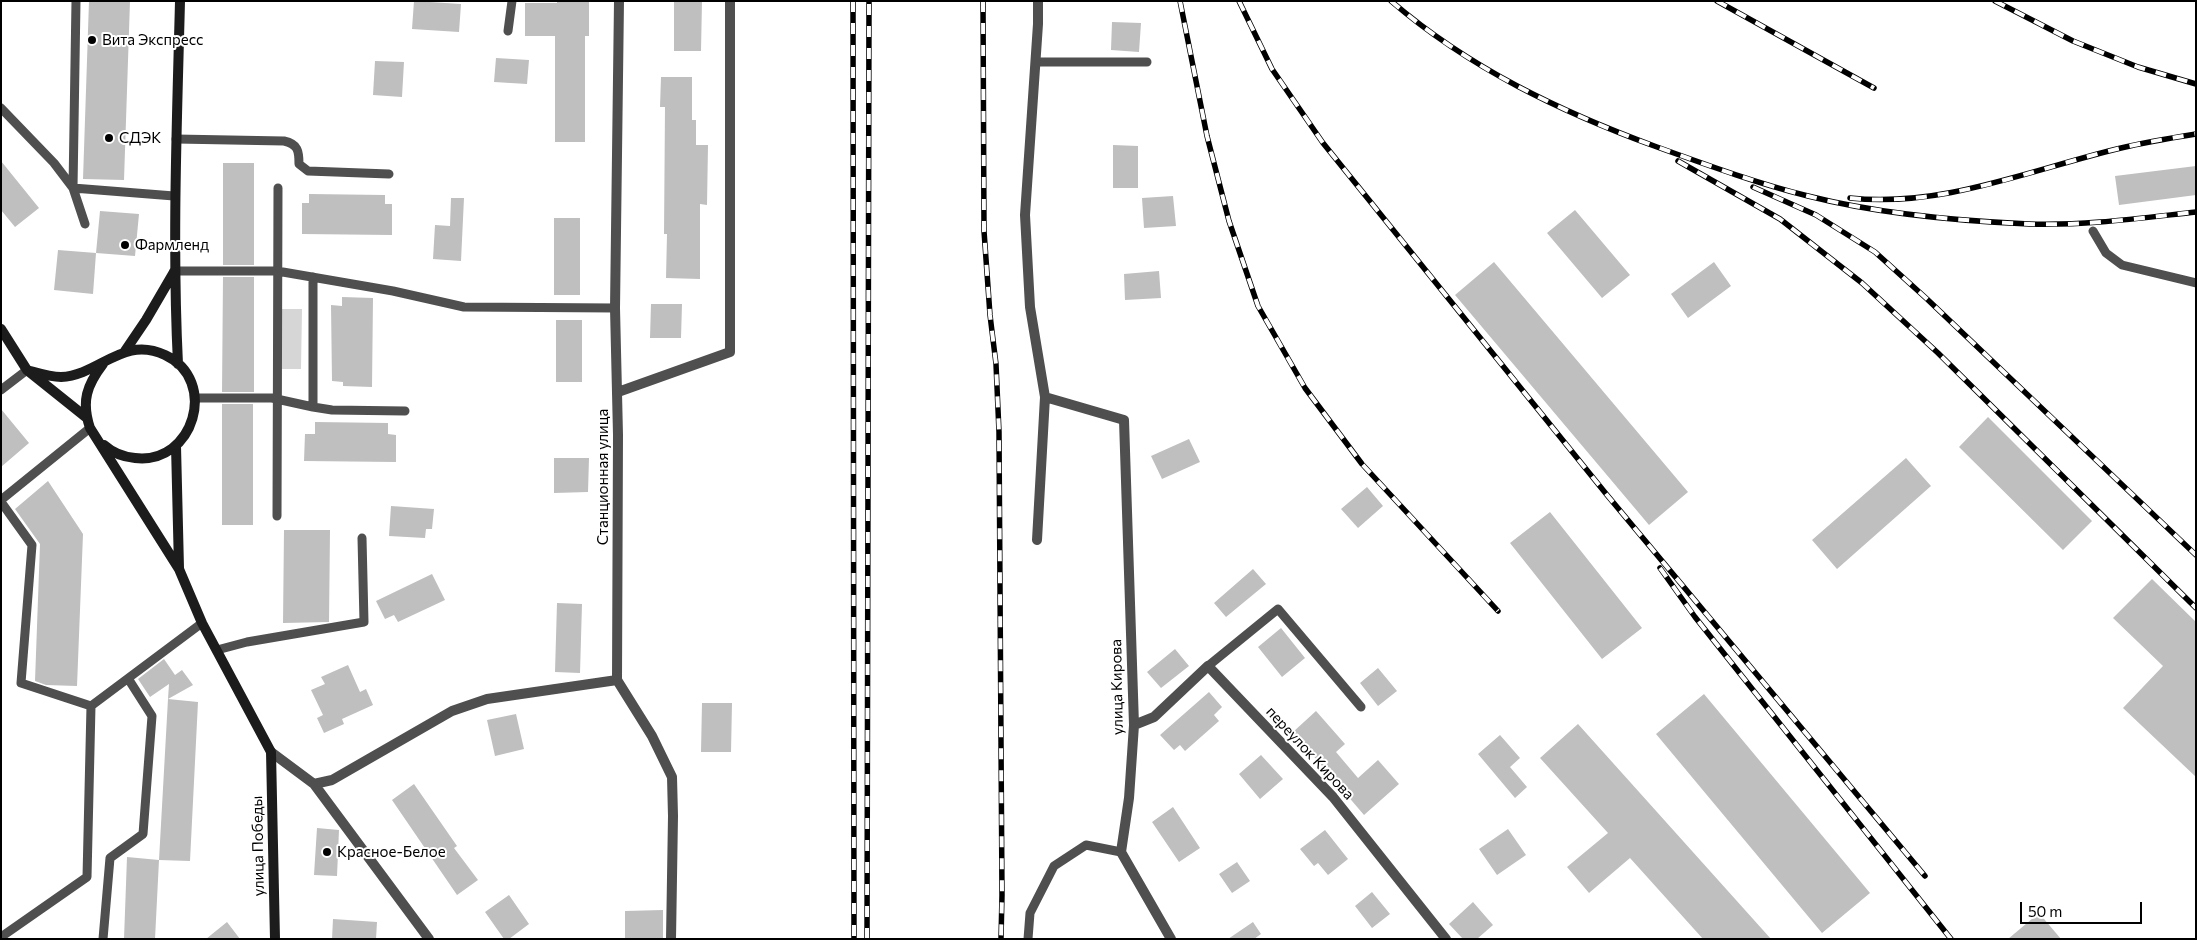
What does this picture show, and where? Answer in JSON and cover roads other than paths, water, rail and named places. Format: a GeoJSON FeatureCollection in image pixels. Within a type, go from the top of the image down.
{"type":"FeatureCollection","features":[{"type":"Feature","properties":{"kind":"street"},"geometry":{"type":"LineString","coordinates":[[178,364],[174,271],[174,196],[180,1]]}},
{"type":"Feature","properties":{"kind":"street","name":"Станционная улица"},"geometry":{"type":"LineString","coordinates":[[616,680],[618,392],[616,308],[619,1]]}},
{"type":"Feature","properties":{"kind":"street"},"geometry":{"type":"LineString","coordinates":[[618,392],[730,352],[730,1]]}},
{"type":"Feature","properties":{"kind":"street"},"geometry":{"type":"LineString","coordinates":[[1036,540],[1045,396],[1030,307],[1025,215],[1036,62],[1038,1]]}},
{"type":"Feature","properties":{"kind":"street"},"geometry":{"type":"LineString","coordinates":[[125,351],[146,320],[174,271]]}},
{"type":"Feature","properties":{"kind":"street"},"geometry":{"type":"LineString","coordinates":[[1,329],[27,370],[91,427],[109,449],[125,457],[143,459],[161,455],[176,446],[188,432],[194,416],[195,398],[192,385],[178,364],[167,356],[153,350],[125,351],[103,364],[60,377],[27,370]]}},
{"type":"Feature","properties":{"kind":"street"},"geometry":{"type":"LineString","coordinates":[[103,364],[91,379],[86,398],[91,427],[179,569],[202,624],[271,752],[314,784],[429,939]]}},
{"type":"Feature","properties":{"kind":"street","name":"улица Кирова"},"geometry":{"type":"LineString","coordinates":[[1045,396],[1124,420],[1134,725],[1129,798],[1121,852]]}},
{"type":"Feature","properties":{"kind":"street"},"geometry":{"type":"LineString","coordinates":[[176,446],[179,569]]}},
{"type":"Feature","properties":{"kind":"street"},"geometry":{"type":"LineString","coordinates":[[1134,725],[1154,717],[1208,666]]}},
{"type":"Feature","properties":{"kind":"street","name":"переулок Кирова"},"geometry":{"type":"LineString","coordinates":[[1208,666],[1333,797],[1446,939]]}},
{"type":"Feature","properties":{"kind":"street"},"geometry":{"type":"LineString","coordinates":[[314,784],[332,780],[452,711],[488,699],[616,680],[652,736],[672,777],[674,816],[671,939]]}},
{"type":"Feature","properties":{"kind":"street","name":"улица Победы"},"geometry":{"type":"LineString","coordinates":[[271,752],[275,939]]}},
{"type":"Feature","properties":{"kind":"street"},"geometry":{"type":"LineString","coordinates":[[1121,852],[1172,939]]}},
{"type":"Feature","properties":{"kind":"lane"},"geometry":{"type":"LineString","coordinates":[[73,188],[76,1]]}},
{"type":"Feature","properties":{"kind":"lane"},"geometry":{"type":"LineString","coordinates":[[508,31],[512,1]]}},
{"type":"Feature","properties":{"kind":"lane"},"geometry":{"type":"LineString","coordinates":[[1036,62],[1147,62]]}},
{"type":"Feature","properties":{"kind":"lane"},"geometry":{"type":"LineString","coordinates":[[1,108],[54,163],[73,188],[85,224]]}},
{"type":"Feature","properties":{"kind":"lane"},"geometry":{"type":"LineString","coordinates":[[176,140],[284,141],[299,149],[299,164],[308,171],[389,174]]}},
{"type":"Feature","properties":{"kind":"lane"},"geometry":{"type":"LineString","coordinates":[[73,188],[174,196]]}},
{"type":"Feature","properties":{"kind":"lane"},"geometry":{"type":"LineString","coordinates":[[277,516],[278,188]]}},
{"type":"Feature","properties":{"kind":"lane"},"geometry":{"type":"LineString","coordinates":[[2093,231],[2106,253],[2122,265],[2196,283]]}},
{"type":"Feature","properties":{"kind":"lane"},"geometry":{"type":"LineString","coordinates":[[174,271],[278,271],[393,290],[464,307],[616,308]]}},
{"type":"Feature","properties":{"kind":"lane"},"geometry":{"type":"LineString","coordinates":[[313,277],[313,407]]}},
{"type":"Feature","properties":{"kind":"lane"},"geometry":{"type":"LineString","coordinates":[[1,390],[27,370]]}},
{"type":"Feature","properties":{"kind":"lane"},"geometry":{"type":"LineString","coordinates":[[195,398],[277,399],[326,410],[405,411]]}},
{"type":"Feature","properties":{"kind":"lane"},"geometry":{"type":"LineString","coordinates":[[91,427],[1,501],[32,545],[21,684],[91,706]]}},
{"type":"Feature","properties":{"kind":"lane"},"geometry":{"type":"LineString","coordinates":[[217,650],[247,642],[364,622],[362,538]]}},
{"type":"Feature","properties":{"kind":"lane"},"geometry":{"type":"LineString","coordinates":[[1208,666],[1278,609],[1360,707]]}},
{"type":"Feature","properties":{"kind":"lane"},"geometry":{"type":"LineString","coordinates":[[91,706],[129,680],[202,624]]}},
{"type":"Feature","properties":{"kind":"lane"},"geometry":{"type":"LineString","coordinates":[[103,939],[110,858],[142,834],[152,716],[129,680]]}},
{"type":"Feature","properties":{"kind":"lane"},"geometry":{"type":"LineString","coordinates":[[1,937],[87,877],[91,706]]}},
{"type":"Feature","properties":{"kind":"lane"},"geometry":{"type":"LineString","coordinates":[[1028,939],[1030,913],[1054,866],[1086,845],[1121,852]]}},
{"type":"Feature","properties":{"kind":"railway"},"geometry":{"type":"LineString","coordinates":[[853,1],[854,939]]}},
{"type":"Feature","properties":{"kind":"railway"},"geometry":{"type":"LineString","coordinates":[[867,939],[869,1]]}},
{"type":"Feature","properties":{"kind":"railway"},"geometry":{"type":"LineString","coordinates":[[983,1],[984,231],[990,315],[996,364],[999,432],[1001,939]]}},
{"type":"Feature","properties":{"kind":"railway"},"geometry":{"type":"LineString","coordinates":[[1180,1],[1207,136],[1229,221],[1258,306],[1305,388],[1362,464],[1498,611]]}},
{"type":"Feature","properties":{"kind":"railway"},"geometry":{"type":"LineString","coordinates":[[1239,1],[1272,69],[1323,143],[1607,495],[1925,876]]}},
{"type":"Feature","properties":{"kind":"railway"},"geometry":{"type":"LineString","coordinates":[[1391,1],[1452,47],[1517,86],[1551,103],[1657,147],[1751,180],[1808,196],[1889,212],[1974,221],[2029,224],[2092,223],[2196,212]]}},
{"type":"Feature","properties":{"kind":"railway"},"geometry":{"type":"LineString","coordinates":[[1717,1],[1874,88]]}},
{"type":"Feature","properties":{"kind":"railway"},"geometry":{"type":"LineString","coordinates":[[1995,1],[2073,41],[2138,67],[2196,84]]}},
{"type":"Feature","properties":{"kind":"railway"},"geometry":{"type":"LineString","coordinates":[[1850,198],[1885,200],[1953,192],[1987,185],[2121,148],[2196,134]]}},
{"type":"Feature","properties":{"kind":"railway"},"geometry":{"type":"LineString","coordinates":[[1678,161],[1780,219],[1862,283],[1938,353],[2196,608]]}},
{"type":"Feature","properties":{"kind":"railway"},"geometry":{"type":"LineString","coordinates":[[1753,187],[1816,215],[1875,252],[1927,299],[2196,555]]}},
{"type":"Feature","properties":{"kind":"railway"},"geometry":{"type":"LineString","coordinates":[[1660,568],[1695,617],[1951,939]]}},
{"type":"Feature","properties":{"kind":"place","name":"Вита Экспресс"},"geometry":{"type":"Point","coordinates":[92,40]}},
{"type":"Feature","properties":{"kind":"place","name":"СДЭК"},"geometry":{"type":"Point","coordinates":[109,138]}},
{"type":"Feature","properties":{"kind":"place","name":"Фармленд"},"geometry":{"type":"Point","coordinates":[125,245]}},
{"type":"Feature","properties":{"kind":"place","name":"Красное-Белое"},"geometry":{"type":"Point","coordinates":[327,852]}}]}
